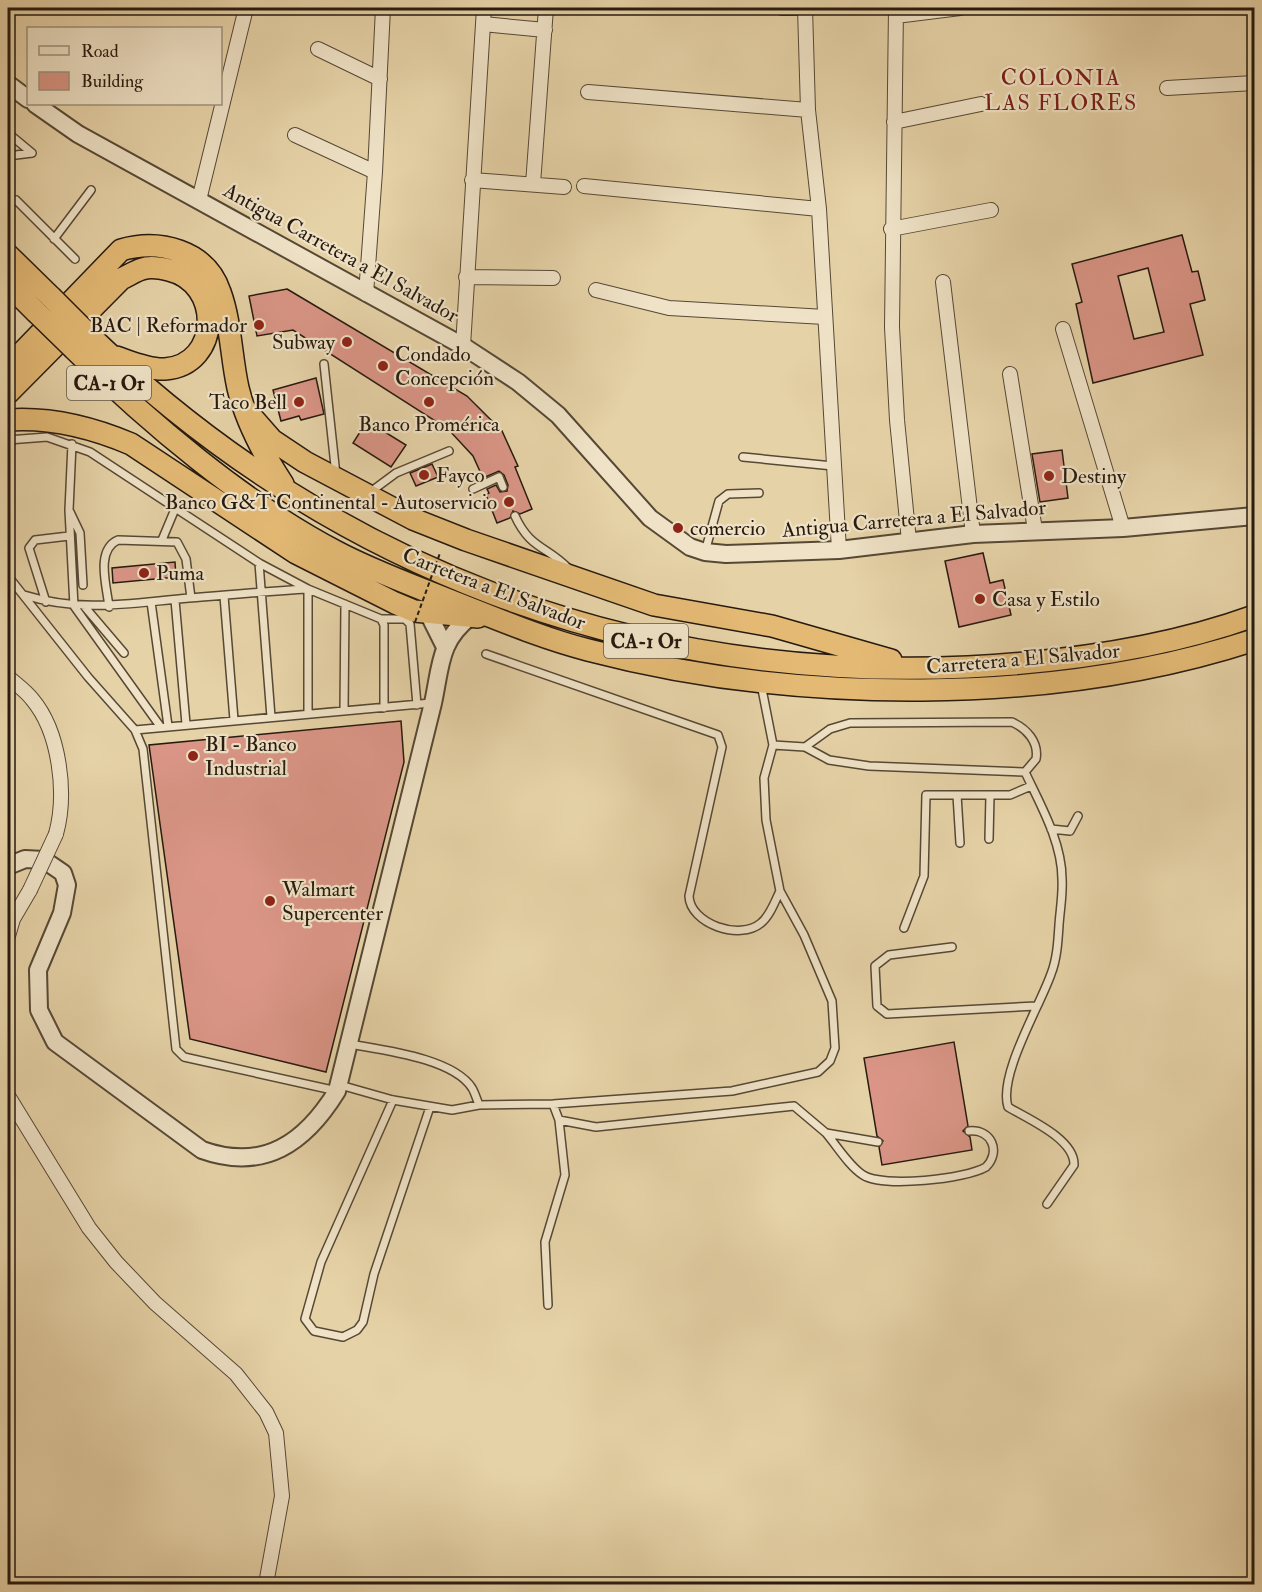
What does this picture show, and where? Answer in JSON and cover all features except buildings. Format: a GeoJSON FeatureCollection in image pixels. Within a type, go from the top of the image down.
{"type":"FeatureCollection","features":[{"type":"Feature","properties":{"kind":"highway"},"geometry":{"type":"LineString","coordinates":[[9,363],[121,250],[146,244],[164,245],[196,259],[217,284],[244,408],[260,446],[288,492]]}},
{"type":"Feature","properties":{"kind":"highway","name":"Carretera a El Salvador"},"geometry":{"type":"LineString","coordinates":[[8,255],[40,306]]}},
{"type":"Feature","properties":{"kind":"highway"},"geometry":{"type":"LineString","coordinates":[[8,393],[121,279],[142,269],[159,267],[190,278],[202,293],[209,312],[208,330],[202,347],[176,368],[162,369],[135,364],[109,354]]}},
{"type":"Feature","properties":{"kind":"highway","name":"Carretera a El Salvador"},"geometry":{"type":"LineString","coordinates":[[8,284],[40,306],[81,341],[145,416],[243,492],[334,551],[370,569],[553,640],[615,657],[690,672],[803,685],[912,690],[1008,685],[1093,677],[1198,655],[1254,640]]}},
{"type":"Feature","properties":{"kind":"highway"},"geometry":{"type":"LineString","coordinates":[[8,299],[40,306]]}},
{"type":"Feature","properties":{"kind":"highway","name":"Carretera a El Salvador"},"geometry":{"type":"LineString","coordinates":[[81,341],[109,354],[182,417],[288,492],[349,529],[428,567],[517,603],[620,635],[701,652],[824,665],[920,669],[997,665],[1092,656],[1157,643],[1254,616]]}},
{"type":"Feature","properties":{"kind":"highway"},"geometry":{"type":"LineString","coordinates":[[244,408],[272,440],[336,480],[366,496],[466,540],[654,605],[772,626],[920,669]]}},
{"type":"Feature","properties":{"kind":"highway"},"geometry":{"type":"LineString","coordinates":[[145,416],[171,472]]}},
{"type":"Feature","properties":{"kind":"highway"},"geometry":{"type":"LineString","coordinates":[[8,420],[41,420],[74,424],[108,434],[131,444],[296,553],[422,617],[495,618]]}},
{"type":"Feature","properties":{"kind":"street"},"geometry":{"type":"LineString","coordinates":[[199,200],[246,8]]}},
{"type":"Feature","properties":{"kind":"street"},"geometry":{"type":"LineString","coordinates":[[366,294],[383,8]]}},
{"type":"Feature","properties":{"kind":"street"},"geometry":{"type":"LineString","coordinates":[[463,346],[484,8]]}},
{"type":"Feature","properties":{"kind":"street"},"geometry":{"type":"LineString","coordinates":[[533,184],[546,8]]}},
{"type":"Feature","properties":{"kind":"street"},"geometry":{"type":"LineString","coordinates":[[782,8],[810,8]]}},
{"type":"Feature","properties":{"kind":"street"},"geometry":{"type":"LineString","coordinates":[[805,8],[808,110],[819,209],[839,549]]}},
{"type":"Feature","properties":{"kind":"street"},"geometry":{"type":"LineString","coordinates":[[909,541],[897,420],[892,327],[891,229],[896,12],[960,8]]}},
{"type":"Feature","properties":{"kind":"street"},"geometry":{"type":"LineString","coordinates":[[483,24],[545,30]]}},
{"type":"Feature","properties":{"kind":"street"},"geometry":{"type":"LineString","coordinates":[[318,49],[380,79]]}},
{"type":"Feature","properties":{"kind":"street"},"geometry":{"type":"LineString","coordinates":[[1167,88],[1254,83]]}},
{"type":"Feature","properties":{"kind":"street"},"geometry":{"type":"LineString","coordinates":[[8,84],[27,98]]}},
{"type":"Feature","properties":{"kind":"street"},"geometry":{"type":"LineString","coordinates":[[588,92],[808,110]]}},
{"type":"Feature","properties":{"kind":"street"},"geometry":{"type":"LineString","coordinates":[[894,122],[981,104]]}},
{"type":"Feature","properties":{"kind":"street","name":"Antigua Carretera a El Salvador"},"geometry":{"type":"LineString","coordinates":[[36,105],[78,134],[463,346],[518,382],[558,415],[650,519],[690,547],[726,555],[839,549],[973,534],[1123,528],[1254,516]]}},
{"type":"Feature","properties":{"kind":"street"},"geometry":{"type":"LineString","coordinates":[[295,135],[375,172]]}},
{"type":"Feature","properties":{"kind":"street"},"geometry":{"type":"LineString","coordinates":[[472,180],[564,187]]}},
{"type":"Feature","properties":{"kind":"street"},"geometry":{"type":"LineString","coordinates":[[584,186],[819,209]]}},
{"type":"Feature","properties":{"kind":"street"},"geometry":{"type":"LineString","coordinates":[[891,229],[991,210]]}},
{"type":"Feature","properties":{"kind":"street"},"geometry":{"type":"LineString","coordinates":[[466,277],[553,278]]}},
{"type":"Feature","properties":{"kind":"street"},"geometry":{"type":"LineString","coordinates":[[943,282],[973,534]]}},
{"type":"Feature","properties":{"kind":"street"},"geometry":{"type":"LineString","coordinates":[[596,290],[669,308],[825,317]]}},
{"type":"Feature","properties":{"kind":"street"},"geometry":{"type":"LineString","coordinates":[[1063,329],[1123,528]]}},
{"type":"Feature","properties":{"kind":"street"},"geometry":{"type":"LineString","coordinates":[[1010,374],[1035,530]]}},
{"type":"Feature","properties":{"kind":"street"},"geometry":{"type":"LineString","coordinates":[[422,617],[445,647]]}},
{"type":"Feature","properties":{"kind":"street"},"geometry":{"type":"LineString","coordinates":[[8,866],[25,859],[44,860],[63,873],[67,885],[62,913],[38,970],[39,1010],[55,1042],[202,1150],[230,1158],[245,1159],[268,1154],[293,1142],[311,1126],[338,1087],[425,704],[453,630],[470,617]]}},
{"type":"Feature","properties":{"kind":"street"},"geometry":{"type":"LineString","coordinates":[[8,677],[32,698],[44,717],[60,773],[62,811],[56,834],[30,890],[13,919],[8,936]]}},
{"type":"Feature","properties":{"kind":"street"},"geometry":{"type":"LineString","coordinates":[[8,1096],[89,1228],[116,1263],[155,1303],[236,1374],[266,1412],[276,1433],[282,1496],[266,1584]]}},
{"type":"Feature","properties":{"kind":"lane"},"geometry":{"type":"LineString","coordinates":[[8,133],[32,153],[8,156]]}},
{"type":"Feature","properties":{"kind":"lane"},"geometry":{"type":"LineString","coordinates":[[54,239],[91,190]]}},
{"type":"Feature","properties":{"kind":"lane"},"geometry":{"type":"LineString","coordinates":[[16,200],[75,259]]}},
{"type":"Feature","properties":{"kind":"lane"},"geometry":{"type":"LineString","coordinates":[[324,364],[336,480]]}},
{"type":"Feature","properties":{"kind":"lane"},"geometry":{"type":"LineString","coordinates":[[8,440],[47,437],[72,444],[109,464],[259,562],[308,589],[381,619],[405,619],[410,624],[425,704],[135,730]]}},
{"type":"Feature","properties":{"kind":"lane"},"geometry":{"type":"LineString","coordinates":[[72,444],[69,536],[74,606],[160,726]]}},
{"type":"Feature","properties":{"kind":"lane"},"geometry":{"type":"LineString","coordinates":[[366,496],[396,473],[449,451]]}},
{"type":"Feature","properties":{"kind":"lane"},"geometry":{"type":"LineString","coordinates":[[743,457],[833,466]]}},
{"type":"Feature","properties":{"kind":"lane"},"geometry":{"type":"LineString","coordinates":[[473,489],[500,477],[503,487]]}},
{"type":"Feature","properties":{"kind":"lane"},"geometry":{"type":"LineString","coordinates":[[705,552],[720,501],[728,494],[759,493]]}},
{"type":"Feature","properties":{"kind":"lane"},"geometry":{"type":"LineString","coordinates":[[162,540],[175,509]]}},
{"type":"Feature","properties":{"kind":"lane"},"geometry":{"type":"LineString","coordinates":[[69,510],[80,533],[83,585]]}},
{"type":"Feature","properties":{"kind":"lane"},"geometry":{"type":"LineString","coordinates":[[515,516],[529,540],[561,561],[579,579]]}},
{"type":"Feature","properties":{"kind":"lane"},"geometry":{"type":"LineString","coordinates":[[46,602],[29,548],[35,540],[69,536]]}},
{"type":"Feature","properties":{"kind":"lane"},"geometry":{"type":"LineString","coordinates":[[109,607],[104,556],[108,548],[118,540],[171,540],[180,545],[186,559],[190,598]]}},
{"type":"Feature","properties":{"kind":"lane"},"geometry":{"type":"LineString","coordinates":[[259,562],[259,592],[271,717]]}},
{"type":"Feature","properties":{"kind":"lane"},"geometry":{"type":"LineString","coordinates":[[8,576],[88,676],[135,730],[143,748],[176,1049],[184,1057],[430,1107],[452,1110],[479,1105],[553,1104],[732,1091],[818,1072],[830,1061],[835,1048],[831,1001],[804,935],[780,891],[766,820],[764,778],[773,745],[760,680]]}},
{"type":"Feature","properties":{"kind":"lane"},"geometry":{"type":"LineString","coordinates":[[24,595],[46,602],[74,606],[109,607],[308,589]]}},
{"type":"Feature","properties":{"kind":"lane"},"geometry":{"type":"LineString","coordinates":[[308,589],[308,714]]}},
{"type":"Feature","properties":{"kind":"lane"},"geometry":{"type":"LineString","coordinates":[[224,596],[234,720]]}},
{"type":"Feature","properties":{"kind":"lane"},"geometry":{"type":"LineString","coordinates":[[175,600],[186,724]]}},
{"type":"Feature","properties":{"kind":"lane"},"geometry":{"type":"LineString","coordinates":[[151,602],[168,726]]}},
{"type":"Feature","properties":{"kind":"lane"},"geometry":{"type":"LineString","coordinates":[[344,711],[345,604]]}},
{"type":"Feature","properties":{"kind":"lane"},"geometry":{"type":"LineString","coordinates":[[84,606],[124,653]]}},
{"type":"Feature","properties":{"kind":"lane"},"geometry":{"type":"LineString","coordinates":[[381,619],[384,625],[384,708]]}},
{"type":"Feature","properties":{"kind":"lane"},"geometry":{"type":"LineString","coordinates":[[486,654],[718,735],[722,747],[689,896],[691,906],[702,918],[720,927],[744,931],[764,920],[780,891]]}},
{"type":"Feature","properties":{"kind":"lane"},"geometry":{"type":"LineString","coordinates":[[773,745],[805,747],[829,760],[869,766],[1024,772],[1036,759],[1035,743],[1020,726],[1012,722],[850,723],[830,729],[805,747]]}},
{"type":"Feature","properties":{"kind":"lane"},"geometry":{"type":"LineString","coordinates":[[1024,772],[1051,828],[1063,877],[1058,943],[1052,974],[1036,1006],[1005,1089],[1005,1099],[1008,1107],[1065,1142],[1072,1153],[1074,1165],[1047,1204]]}},
{"type":"Feature","properties":{"kind":"lane"},"geometry":{"type":"LineString","coordinates":[[904,928],[924,876],[925,796],[1010,795],[1031,786]]}},
{"type":"Feature","properties":{"kind":"lane"},"geometry":{"type":"LineString","coordinates":[[957,795],[960,843]]}},
{"type":"Feature","properties":{"kind":"lane"},"geometry":{"type":"LineString","coordinates":[[989,839],[990,795]]}},
{"type":"Feature","properties":{"kind":"lane"},"geometry":{"type":"LineString","coordinates":[[1051,828],[1070,831],[1077,816]]}},
{"type":"Feature","properties":{"kind":"lane"},"geometry":{"type":"LineString","coordinates":[[952,947],[889,954],[882,959],[875,966],[877,1006],[887,1014],[1036,1006]]}},
{"type":"Feature","properties":{"kind":"lane"},"geometry":{"type":"LineString","coordinates":[[349,1044],[404,1055],[452,1071],[471,1087],[479,1105]]}},
{"type":"Feature","properties":{"kind":"lane"},"geometry":{"type":"LineString","coordinates":[[393,1100],[321,1262],[305,1318],[311,1328],[319,1333],[344,1337],[357,1330],[363,1322],[374,1274],[430,1107]]}},
{"type":"Feature","properties":{"kind":"lane"},"geometry":{"type":"LineString","coordinates":[[548,1305],[544,1242],[565,1175],[559,1120],[553,1104]]}},
{"type":"Feature","properties":{"kind":"lane"},"geometry":{"type":"LineString","coordinates":[[559,1120],[596,1126],[794,1106],[826,1133],[864,1176],[898,1182],[942,1179],[986,1167],[994,1156],[992,1142],[983,1132],[969,1131]]}},
{"type":"Feature","properties":{"kind":"lane"},"geometry":{"type":"LineString","coordinates":[[826,1133],[878,1142]]}},
{"type":"Feature","properties":{"kind":"path"},"geometry":{"type":"LineString","coordinates":[[422,617],[440,553]]}},
{"type":"Feature","properties":{"kind":"place","name":"BAC | Reformador"},"geometry":{"type":"Point","coordinates":[259,325]}},
{"type":"Feature","properties":{"kind":"place","name":"Subway"},"geometry":{"type":"Point","coordinates":[347,342]}},
{"type":"Feature","properties":{"kind":"place","name":"Condado Concepción"},"geometry":{"type":"Point","coordinates":[383,366]}},
{"type":"Feature","properties":{"kind":"place","name":"Taco Bell"},"geometry":{"type":"Point","coordinates":[299,402]}},
{"type":"Feature","properties":{"kind":"place","name":"Banco Promérica"},"geometry":{"type":"Point","coordinates":[429,402]}},
{"type":"Feature","properties":{"kind":"place","name":"Fayco"},"geometry":{"type":"Point","coordinates":[424,475]}},
{"type":"Feature","properties":{"kind":"place","name":"Destiny"},"geometry":{"type":"Point","coordinates":[1049,476]}},
{"type":"Feature","properties":{"kind":"place","name":"Banco G&T Continental - Autoservicio"},"geometry":{"type":"Point","coordinates":[509,502]}},
{"type":"Feature","properties":{"kind":"place","name":"comercio"},"geometry":{"type":"Point","coordinates":[678,528]}},
{"type":"Feature","properties":{"kind":"place","name":"Puma"},"geometry":{"type":"Point","coordinates":[144,573]}},
{"type":"Feature","properties":{"kind":"place","name":"Casa y Estilo"},"geometry":{"type":"Point","coordinates":[980,599]}},
{"type":"Feature","properties":{"kind":"place","name":"BI - Banco Industrial"},"geometry":{"type":"Point","coordinates":[193,756]}},
{"type":"Feature","properties":{"kind":"place","name":"Walmart Supercenter"},"geometry":{"type":"Point","coordinates":[270,901]}},
{"type":"Feature","properties":{"kind":"district","name":"COLONIA LAS FLORES"},"geometry":{"type":"Point","coordinates":[1061,90]}}]}
